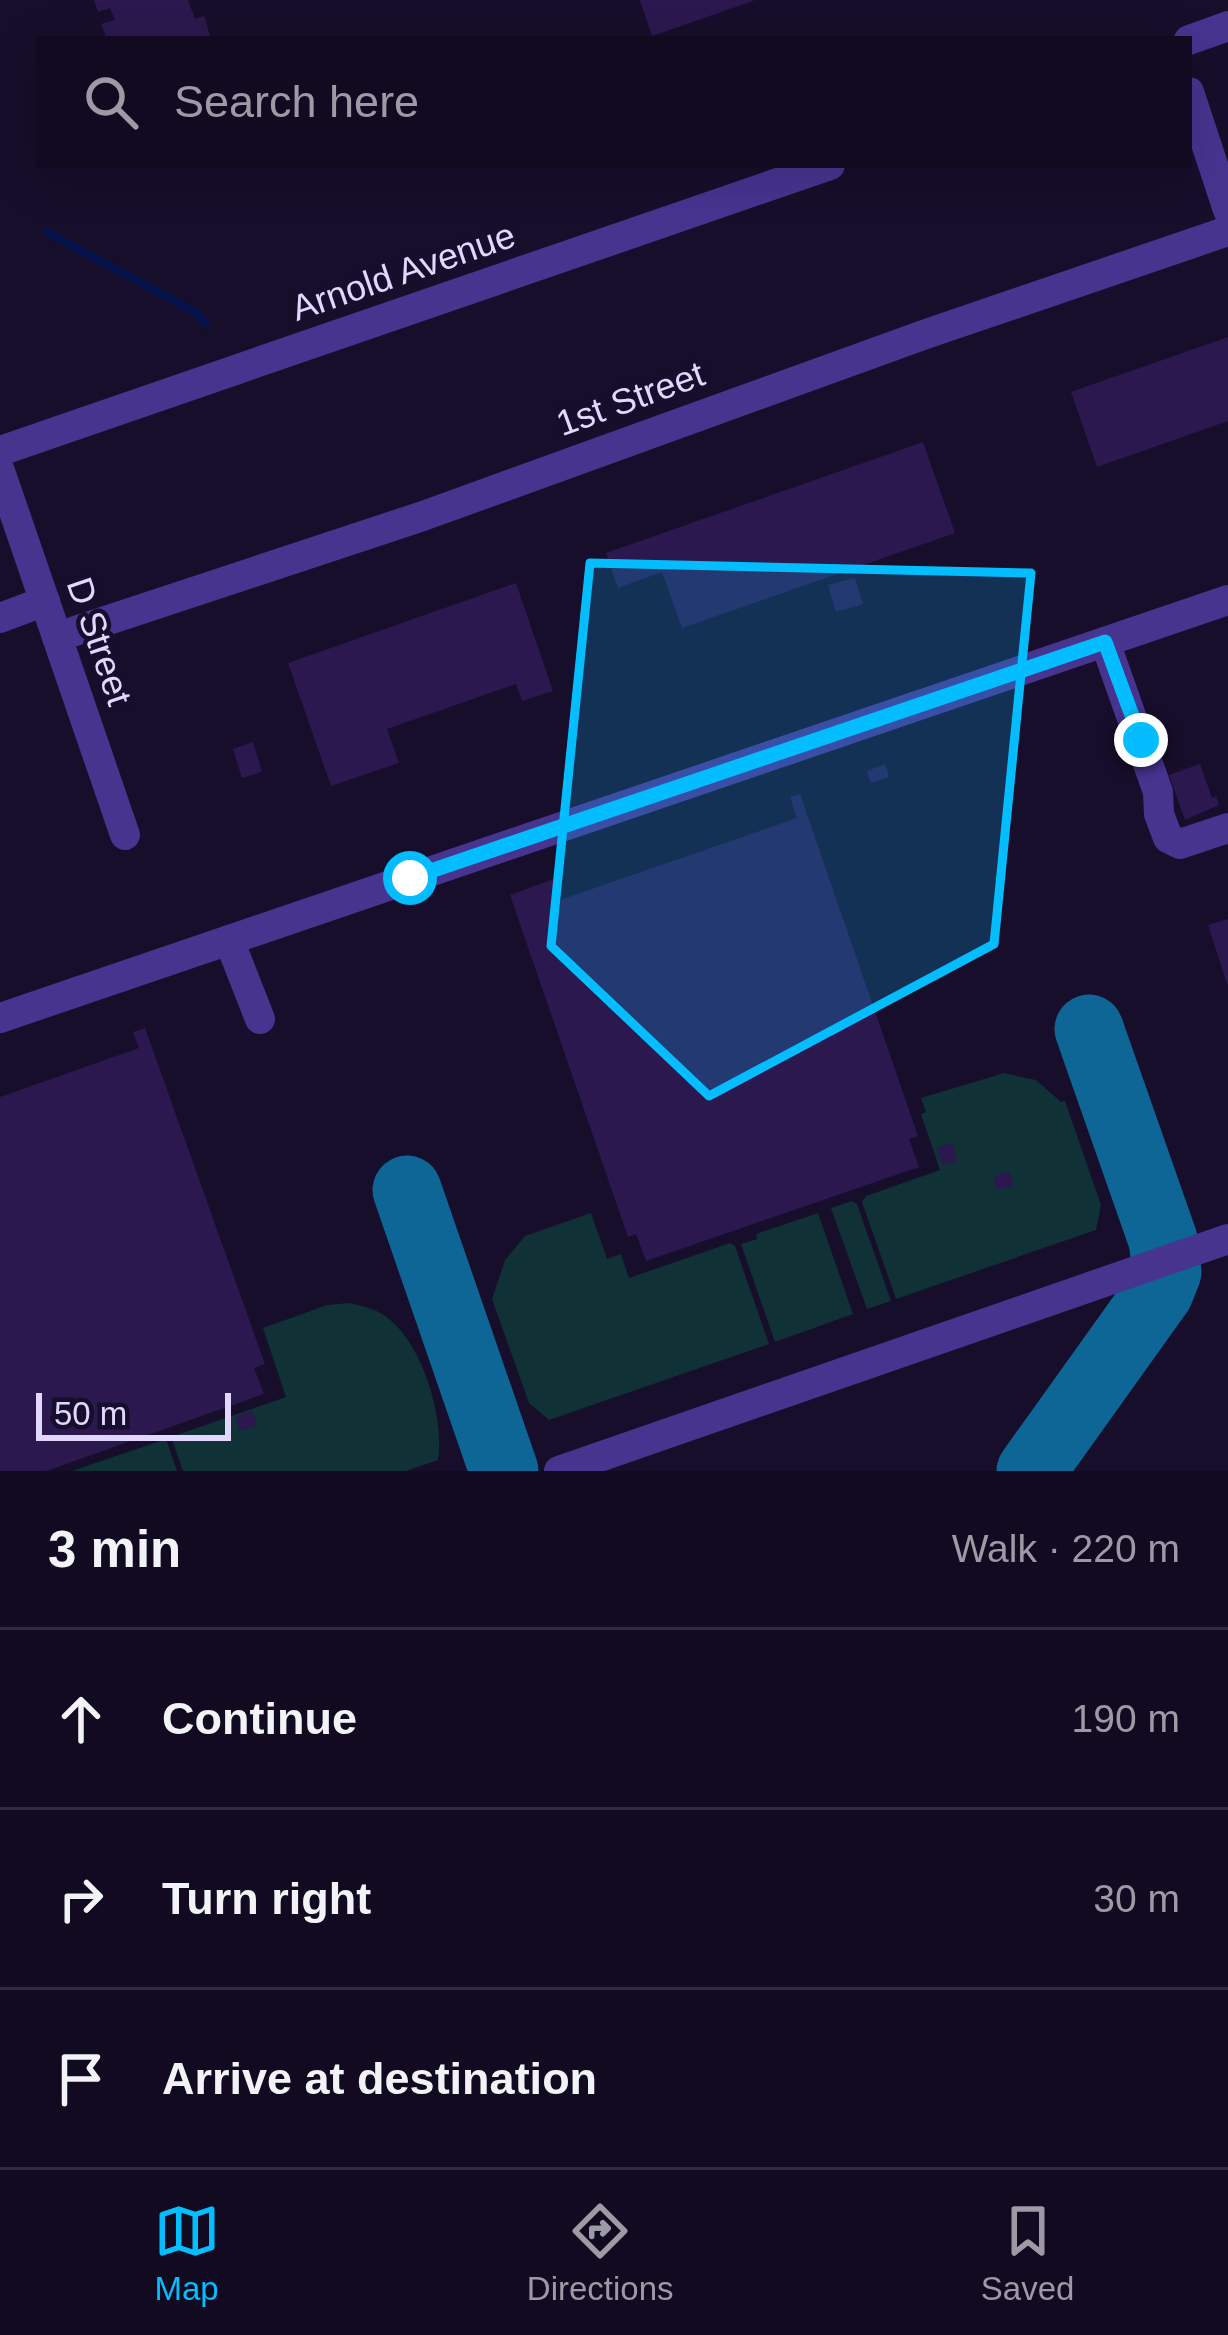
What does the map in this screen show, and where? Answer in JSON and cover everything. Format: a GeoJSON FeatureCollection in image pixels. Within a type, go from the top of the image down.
{"type":"FeatureCollection","features":[{"type":"Feature","properties":{"kind":"street"},"geometry":{"type":"LineString","coordinates":[[1192,39],[1228,26]]}},
{"type":"Feature","properties":{"kind":"street"},"geometry":{"type":"LineString","coordinates":[[1192,101],[1228,210]]}},
{"type":"Feature","properties":{"kind":"street","name":"Arnold Avenue"},"geometry":{"type":"LineString","coordinates":[[0,451],[821,168]]}},
{"type":"Feature","properties":{"kind":"street","name":"1st Street"},"geometry":{"type":"LineString","coordinates":[[57,638],[423,516],[1228,231]]}},
{"type":"Feature","properties":{"kind":"street","name":"D Street"},"geometry":{"type":"LineString","coordinates":[[0,471],[125,835]]}},
{"type":"Feature","properties":{"kind":"street"},"geometry":{"type":"LineString","coordinates":[[0,1018],[1228,600]]}},
{"type":"Feature","properties":{"kind":"street"},"geometry":{"type":"LineString","coordinates":[[0,618],[45,602]]}},
{"type":"Feature","properties":{"kind":"street"},"geometry":{"type":"LineString","coordinates":[[1105,642],[1158,792],[1168,838],[1180,844],[1228,828]]}},
{"type":"Feature","properties":{"kind":"street"},"geometry":{"type":"LineString","coordinates":[[229,940],[260,1019]]}},
{"type":"Feature","properties":{"kind":"street"},"geometry":{"type":"LineString","coordinates":[[559,1471],[1228,1239]]}},
{"type":"Feature","properties":{"kind":"highlighted area"},"geometry":{"type":"Polygon","coordinates":[[[590,563],[1031,573],[994,944],[709,1096],[551,946],[590,563]]]}},
{"type":"Feature","properties":{"kind":"green space"},"geometry":{"type":"Polygon","coordinates":[[[1004,1073],[1036,1080],[1065,1101],[1101,1205],[1096,1230],[896,1299],[862,1202],[866,1196],[940,1170],[921,1114],[926,1112],[921,1098],[1004,1073]]]}},
{"type":"Feature","properties":{"kind":"green space"},"geometry":{"type":"Polygon","coordinates":[[[852,1201],[891,1301],[867,1309],[831,1208],[852,1201]]]}},
{"type":"Feature","properties":{"kind":"green space"},"geometry":{"type":"Polygon","coordinates":[[[591,1213],[607,1259],[621,1254],[629,1278],[730,1243],[735,1246],[769,1344],[549,1420],[529,1403],[492,1299],[505,1260],[525,1236],[591,1213]]]}},
{"type":"Feature","properties":{"kind":"green space"},"geometry":{"type":"Polygon","coordinates":[[[818,1213],[853,1314],[775,1342],[741,1244],[757,1239],[756,1234],[818,1213]]]}},
{"type":"Feature","properties":{"kind":"green space"},"geometry":{"type":"Polygon","coordinates":[[[349,1303],[381,1313],[409,1342],[434,1401],[438,1460],[406,1471],[183,1471],[171,1437],[286,1397],[263,1328],[327,1305],[349,1303]]]}},
{"type":"Feature","properties":{"kind":"green space"},"geometry":{"type":"Polygon","coordinates":[[[166,1439],[177,1471],[72,1471],[166,1439]]]}},
{"type":"Feature","properties":{"kind":"building"},"geometry":{"type":"Polygon","coordinates":[[[94,0],[188,0],[195,19],[204,16],[210,36],[106,36],[101,24],[115,20],[110,8],[98,12],[94,0]]]}},
{"type":"Feature","properties":{"kind":"building"},"geometry":{"type":"Polygon","coordinates":[[[640,0],[753,0],[753,1],[652,36],[640,0]]]}},
{"type":"Feature","properties":{"kind":"building"},"geometry":{"type":"Polygon","coordinates":[[[1228,337],[1228,421],[1097,467],[1071,392],[1228,337]]]}},
{"type":"Feature","properties":{"kind":"building"},"geometry":{"type":"Polygon","coordinates":[[[923,442],[955,533],[682,628],[662,572],[618,588],[606,553],[923,442]]]}},
{"type":"Feature","properties":{"kind":"building"},"geometry":{"type":"Polygon","coordinates":[[[855,578],[863,604],[836,612],[828,585],[855,578]]]}},
{"type":"Feature","properties":{"kind":"building"},"geometry":{"type":"Polygon","coordinates":[[[516,583],[553,691],[522,701],[516,684],[387,729],[399,763],[331,786],[288,663],[516,583]]]}},
{"type":"Feature","properties":{"kind":"building"},"geometry":{"type":"Polygon","coordinates":[[[253,742],[262,772],[242,778],[233,749],[253,742]]]}},
{"type":"Feature","properties":{"kind":"building"},"geometry":{"type":"Polygon","coordinates":[[[885,764],[889,777],[871,783],[867,771],[885,764]]]}},
{"type":"Feature","properties":{"kind":"building"},"geometry":{"type":"Polygon","coordinates":[[[1200,764],[1219,805],[1185,820],[1169,775],[1200,764]]]}},
{"type":"Feature","properties":{"kind":"building"},"geometry":{"type":"Polygon","coordinates":[[[800,794],[918,1136],[909,1139],[919,1167],[646,1261],[636,1234],[628,1237],[510,895],[553,879],[560,900],[797,818],[790,797],[800,794]]]}},
{"type":"Feature","properties":{"kind":"building"},"geometry":{"type":"Polygon","coordinates":[[[1228,919],[1228,984],[1227,984],[1208,925],[1228,919]]]}},
{"type":"Feature","properties":{"kind":"building"},"geometry":{"type":"Polygon","coordinates":[[[145,1028],[265,1364],[254,1368],[264,1394],[46,1471],[0,1471],[0,1097],[139,1048],[133,1032],[145,1028]]]}},
{"type":"Feature","properties":{"kind":"building"},"geometry":{"type":"Polygon","coordinates":[[[952,1143],[957,1161],[942,1165],[937,1148],[952,1143]]]}},
{"type":"Feature","properties":{"kind":"building"},"geometry":{"type":"Polygon","coordinates":[[[1009,1171],[1014,1185],[997,1190],[993,1177],[1009,1171]]]}},
{"type":"Feature","properties":{"kind":"building"},"geometry":{"type":"Polygon","coordinates":[[[252,1411],[257,1425],[240,1431],[235,1417],[252,1411]]]}},
{"type":"Feature","properties":{"kind":"waterway"},"geometry":{"type":"LineString","coordinates":[[47,232],[195,312],[206,324]]}},
{"type":"Feature","properties":{"kind":"taxiway"},"geometry":{"type":"LineString","coordinates":[[1031,1471],[1159,1292],[1167,1272],[1163,1240],[1089,1029]]}},
{"type":"Feature","properties":{"kind":"taxiway"},"geometry":{"type":"LineString","coordinates":[[407,1190],[504,1471]]}},
{"type":"Feature","properties":{"kind":"route"},"geometry":{"type":"LineString","coordinates":[[410,878],[1105,642],[1141,740]]}}]}
